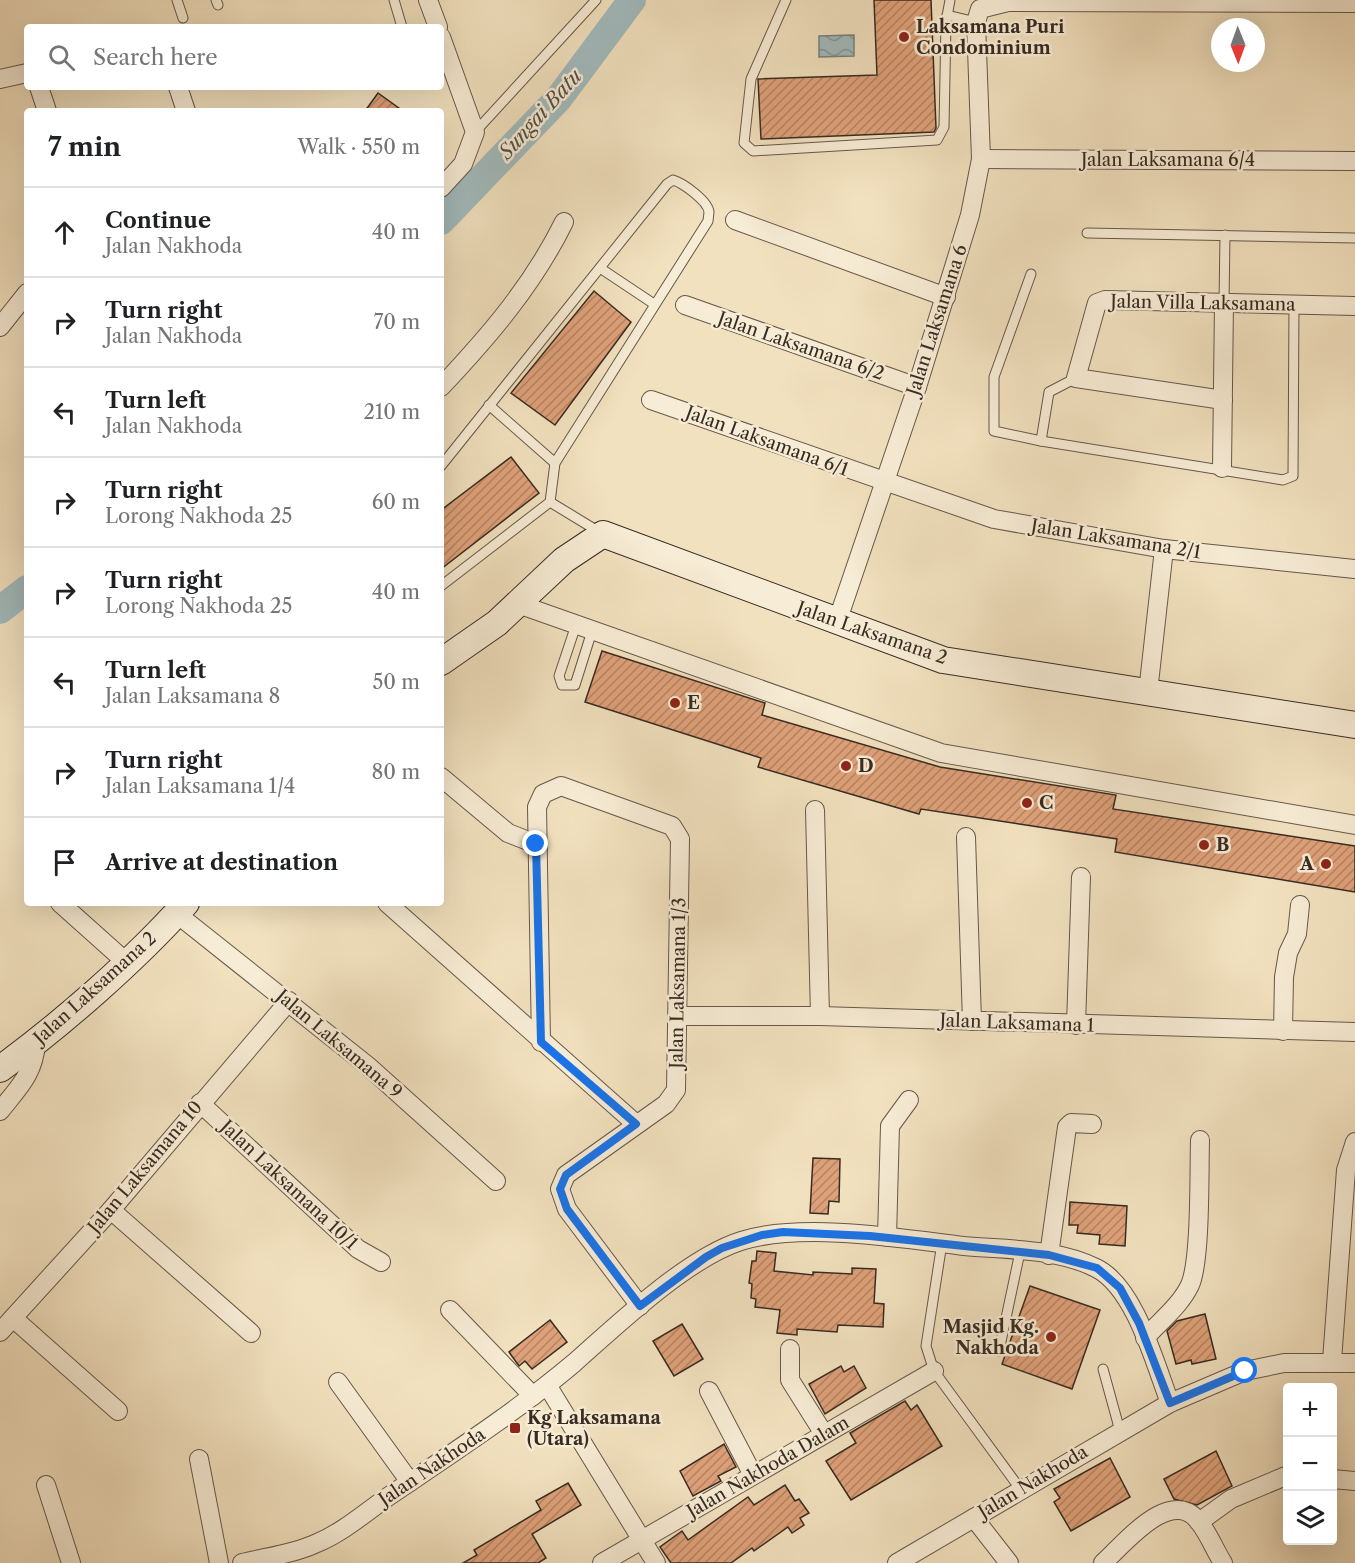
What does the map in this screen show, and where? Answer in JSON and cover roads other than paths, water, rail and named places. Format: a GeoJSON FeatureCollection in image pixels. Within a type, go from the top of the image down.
{"type":"FeatureCollection","features":[{"type":"Feature","properties":{"kind":"street"},"geometry":{"type":"LineString","coordinates":[[428,0],[437,24]]}},
{"type":"Feature","properties":{"kind":"street"},"geometry":{"type":"LineString","coordinates":[[977,11],[1008,2],[1355,3]]}},
{"type":"Feature","properties":{"kind":"street","name":"Jalan Laksamana 6"},"geometry":{"type":"LineString","coordinates":[[837,622],[917,387],[970,215],[981,159],[977,11]]}},
{"type":"Feature","properties":{"kind":"street"},"geometry":{"type":"LineString","coordinates":[[444,45],[476,132],[463,164],[444,185]]}},
{"type":"Feature","properties":{"kind":"street"},"geometry":{"type":"LineString","coordinates":[[0,79],[24,74]]}},
{"type":"Feature","properties":{"kind":"street"},"geometry":{"type":"LineString","coordinates":[[40,90],[46,108]]}},
{"type":"Feature","properties":{"kind":"street"},"geometry":{"type":"LineString","coordinates":[[179,90],[185,108]]}},
{"type":"Feature","properties":{"kind":"street","name":"Jalan Laksamana 6/4"},"geometry":{"type":"LineString","coordinates":[[981,159],[1355,161]]}},
{"type":"Feature","properties":{"kind":"street"},"geometry":{"type":"LineString","coordinates":[[735,220],[946,297]]}},
{"type":"Feature","properties":{"kind":"street"},"geometry":{"type":"LineString","coordinates":[[444,384],[493,332],[548,254],[564,222]]}},
{"type":"Feature","properties":{"kind":"street"},"geometry":{"type":"LineString","coordinates":[[0,327],[24,297]]}},
{"type":"Feature","properties":{"kind":"street","name":"Jalan Villa Laksamana"},"geometry":{"type":"LineString","coordinates":[[1076,378],[1096,303],[1100,300],[1355,306]]}},
{"type":"Feature","properties":{"kind":"street"},"geometry":{"type":"LineString","coordinates":[[1222,468],[1224,303]]}},
{"type":"Feature","properties":{"kind":"street","name":"Jalan Laksamana 6/2"},"geometry":{"type":"LineString","coordinates":[[685,305],[917,387]]}},
{"type":"Feature","properties":{"kind":"street"},"geometry":{"type":"LineString","coordinates":[[1076,378],[1222,400]]}},
{"type":"Feature","properties":{"kind":"street","name":"Jalan Laksamana 6/1"},"geometry":{"type":"LineString","coordinates":[[651,400],[883,482]]}},
{"type":"Feature","properties":{"kind":"street","name":"Jalan Laksamana 2/1"},"geometry":{"type":"LineString","coordinates":[[883,482],[994,519],[1164,549],[1355,570]]}},
{"type":"Feature","properties":{"kind":"street"},"geometry":{"type":"LineString","coordinates":[[444,660],[497,623],[564,560],[603,534]]}},
{"type":"Feature","properties":{"kind":"street","name":"Jalan Laksamana 2"},"geometry":{"type":"LineString","coordinates":[[603,534],[943,660],[1355,725]]}},
{"type":"Feature","properties":{"kind":"street"},"geometry":{"type":"LineString","coordinates":[[1149,692],[1164,549]]}},
{"type":"Feature","properties":{"kind":"street"},"geometry":{"type":"LineString","coordinates":[[518,604],[941,753],[1355,825]]}},
{"type":"Feature","properties":{"kind":"street"},"geometry":{"type":"LineString","coordinates":[[444,780],[508,833],[536,844],[541,1042]]}},
{"type":"Feature","properties":{"kind":"street","name":"Jalan Laksamana 1/3"},"geometry":{"type":"LineString","coordinates":[[536,844],[537,807],[543,794],[561,786],[672,826],[680,839],[676,1090],[666,1104],[566,1175],[560,1189],[567,1209],[640,1306]]}},
{"type":"Feature","properties":{"kind":"street"},"geometry":{"type":"LineString","coordinates":[[815,810],[820,1016]]}},
{"type":"Feature","properties":{"kind":"street"},"geometry":{"type":"LineString","coordinates":[[966,837],[972,1021]]}},
{"type":"Feature","properties":{"kind":"street"},"geometry":{"type":"LineString","coordinates":[[1076,1025],[1081,877]]}},
{"type":"Feature","properties":{"kind":"street"},"geometry":{"type":"LineString","coordinates":[[1283,1031],[1284,977],[1288,953],[1297,934],[1300,905]]}},
{"type":"Feature","properties":{"kind":"street"},"geometry":{"type":"LineString","coordinates":[[63,906],[126,962]]}},
{"type":"Feature","properties":{"kind":"street"},"geometry":{"type":"LineString","coordinates":[[390,906],[636,1124]]}},
{"type":"Feature","properties":{"kind":"street","name":"Jalan Laksamana 2"},"geometry":{"type":"LineString","coordinates":[[0,1069],[36,1043],[126,962],[181,908]]}},
{"type":"Feature","properties":{"kind":"street","name":"Jalan Laksamana 9"},"geometry":{"type":"LineString","coordinates":[[181,908],[368,1066],[496,1181]]}},
{"type":"Feature","properties":{"kind":"street","name":"Jalan Laksamana 10"},"geometry":{"type":"LineString","coordinates":[[0,1332],[111,1210],[289,1001]]}},
{"type":"Feature","properties":{"kind":"street","name":"Jalan Laksamana 1"},"geometry":{"type":"LineString","coordinates":[[678,1016],[820,1016],[1355,1032]]}},
{"type":"Feature","properties":{"kind":"street"},"geometry":{"type":"LineString","coordinates":[[0,1111],[29,1073],[35,1061],[36,1043]]}},
{"type":"Feature","properties":{"kind":"street"},"geometry":{"type":"LineString","coordinates":[[887,1237],[890,1126],[909,1100]]}},
{"type":"Feature","properties":{"kind":"street","name":"Jalan Laksamana 10/1"},"geometry":{"type":"LineString","coordinates":[[200,1103],[358,1249],[381,1262]]}},
{"type":"Feature","properties":{"kind":"street"},"geometry":{"type":"LineString","coordinates":[[1049,1255],[1067,1127],[1071,1123],[1092,1124]]}},
{"type":"Feature","properties":{"kind":"street"},"geometry":{"type":"LineString","coordinates":[[1144,1338],[1179,1302],[1191,1283],[1195,1258],[1200,1140]]}},
{"type":"Feature","properties":{"kind":"street"},"geometry":{"type":"LineString","coordinates":[[1332,1361],[1346,1170],[1355,1142]]}},
{"type":"Feature","properties":{"kind":"street"},"geometry":{"type":"LineString","coordinates":[[111,1210],[251,1333]]}},
{"type":"Feature","properties":{"kind":"street","name":"Jalan Nakhoda"},"geometry":{"type":"LineString","coordinates":[[242,1563],[321,1542],[540,1390],[640,1306],[706,1257],[740,1241],[783,1232],[887,1237],[1049,1255],[1097,1268],[1120,1288],[1144,1338],[1170,1403]]}},
{"type":"Feature","properties":{"kind":"street"},"geometry":{"type":"LineString","coordinates":[[450,1310],[540,1390],[656,1563]]}},
{"type":"Feature","properties":{"kind":"street"},"geometry":{"type":"LineString","coordinates":[[13,1318],[118,1411]]}},
{"type":"Feature","properties":{"kind":"street"},"geometry":{"type":"LineString","coordinates":[[790,1349],[790,1380],[824,1434]]}},
{"type":"Feature","properties":{"kind":"street","name":"Jalan Nakhoda"},"geometry":{"type":"LineString","coordinates":[[897,1563],[1170,1403],[1245,1371],[1284,1362],[1355,1363]]}},
{"type":"Feature","properties":{"kind":"street","name":"Jalan Nakhoda Dalam"},"geometry":{"type":"LineString","coordinates":[[602,1563],[934,1371]]}},
{"type":"Feature","properties":{"kind":"street"},"geometry":{"type":"LineString","coordinates":[[338,1382],[410,1482]]}},
{"type":"Feature","properties":{"kind":"street"},"geometry":{"type":"LineString","coordinates":[[709,1391],[753,1475]]}},
{"type":"Feature","properties":{"kind":"street"},"geometry":{"type":"LineString","coordinates":[[199,1460],[219,1563]]}},
{"type":"Feature","properties":{"kind":"street"},"geometry":{"type":"LineString","coordinates":[[1199,1522],[1231,1499],[1283,1477]]}},
{"type":"Feature","properties":{"kind":"street"},"geometry":{"type":"LineString","coordinates":[[1337,1479],[1355,1481]]}},
{"type":"Feature","properties":{"kind":"street"},"geometry":{"type":"LineString","coordinates":[[46,1485],[71,1563]]}},
{"type":"Feature","properties":{"kind":"street"},"geometry":{"type":"LineString","coordinates":[[1103,1563],[1155,1515],[1174,1510],[1188,1511],[1199,1522],[1223,1563]]}},
{"type":"Feature","properties":{"kind":"street"},"geometry":{"type":"LineString","coordinates":[[974,1518],[1009,1563]]}},
{"type":"Feature","properties":{"kind":"lane"},"geometry":{"type":"LineString","coordinates":[[177,0],[183,18]]}},
{"type":"Feature","properties":{"kind":"lane"},"geometry":{"type":"LineString","coordinates":[[394,0],[401,24]]}},
{"type":"Feature","properties":{"kind":"lane"},"geometry":{"type":"LineString","coordinates":[[476,132],[596,0]]}},
{"type":"Feature","properties":{"kind":"lane"},"geometry":{"type":"LineString","coordinates":[[786,0],[751,79],[744,143],[753,151],[938,140],[944,127],[947,15],[950,0]]}},
{"type":"Feature","properties":{"kind":"lane"},"geometry":{"type":"LineString","coordinates":[[947,15],[977,11]]}},
{"type":"Feature","properties":{"kind":"lane"},"geometry":{"type":"LineString","coordinates":[[444,462],[667,184],[673,180],[679,182],[706,205],[710,212],[708,221],[555,463],[550,502],[444,584]]}},
{"type":"Feature","properties":{"kind":"lane"},"geometry":{"type":"LineString","coordinates":[[1087,233],[1355,238]]}},
{"type":"Feature","properties":{"kind":"lane"},"geometry":{"type":"LineString","coordinates":[[1224,303],[1225,235]]}},
{"type":"Feature","properties":{"kind":"lane"},"geometry":{"type":"LineString","coordinates":[[600,268],[654,304]]}},
{"type":"Feature","properties":{"kind":"lane"},"geometry":{"type":"LineString","coordinates":[[1031,274],[994,377],[992,426],[999,434],[1222,468],[1283,480],[1293,476],[1294,305]]}},
{"type":"Feature","properties":{"kind":"lane"},"geometry":{"type":"LineString","coordinates":[[1041,441],[1049,392],[1076,378]]}},
{"type":"Feature","properties":{"kind":"lane"},"geometry":{"type":"LineString","coordinates":[[489,405],[555,463]]}},
{"type":"Feature","properties":{"kind":"lane"},"geometry":{"type":"LineString","coordinates":[[550,502],[603,534]]}},
{"type":"Feature","properties":{"kind":"lane"},"geometry":{"type":"LineString","coordinates":[[584,628],[575,685],[562,685],[560,676],[584,628]]}},
{"type":"Feature","properties":{"kind":"lane"},"geometry":{"type":"LineString","coordinates":[[942,1243],[926,1346],[934,1371],[1021,1490]]}},
{"type":"Feature","properties":{"kind":"lane"},"geometry":{"type":"LineString","coordinates":[[999,1351],[1020,1252]]}},
{"type":"Feature","properties":{"kind":"lane"},"geometry":{"type":"LineString","coordinates":[[1103,1369],[1120,1431]]}},
{"type":"Feature","properties":{"kind":"water"},"geometry":{"type":"Polygon","coordinates":[[[854,35],[854,56],[819,57],[819,36],[854,35]]]}},
{"type":"Feature","properties":{"kind":"waterway","name":"Sungai Batu"},"geometry":{"type":"LineString","coordinates":[[444,218],[559,98],[632,0]]}},
{"type":"Feature","properties":{"kind":"waterway","name":"Sungai Batu"},"geometry":{"type":"LineString","coordinates":[[0,610],[24,591]]}},
{"type":"Feature","properties":{"kind":"place","name":"Laksamana Puri Condominium"},"geometry":{"type":"Point","coordinates":[904,37]}},
{"type":"Feature","properties":{"kind":"place","name":"E"},"geometry":{"type":"Point","coordinates":[675,703]}},
{"type":"Feature","properties":{"kind":"place","name":"D"},"geometry":{"type":"Point","coordinates":[846,766]}},
{"type":"Feature","properties":{"kind":"place","name":"C"},"geometry":{"type":"Point","coordinates":[1027,803]}},
{"type":"Feature","properties":{"kind":"place","name":"B"},"geometry":{"type":"Point","coordinates":[1204,845]}},
{"type":"Feature","properties":{"kind":"place","name":"A"},"geometry":{"type":"Point","coordinates":[1326,864]}},
{"type":"Feature","properties":{"kind":"place","name":"Masjid Kg. Nakhoda"},"geometry":{"type":"Point","coordinates":[1051,1337]}},
{"type":"Feature","properties":{"kind":"place","name":"Kg Laksamana (Utara)"},"geometry":{"type":"Point","coordinates":[515,1428]}}]}
